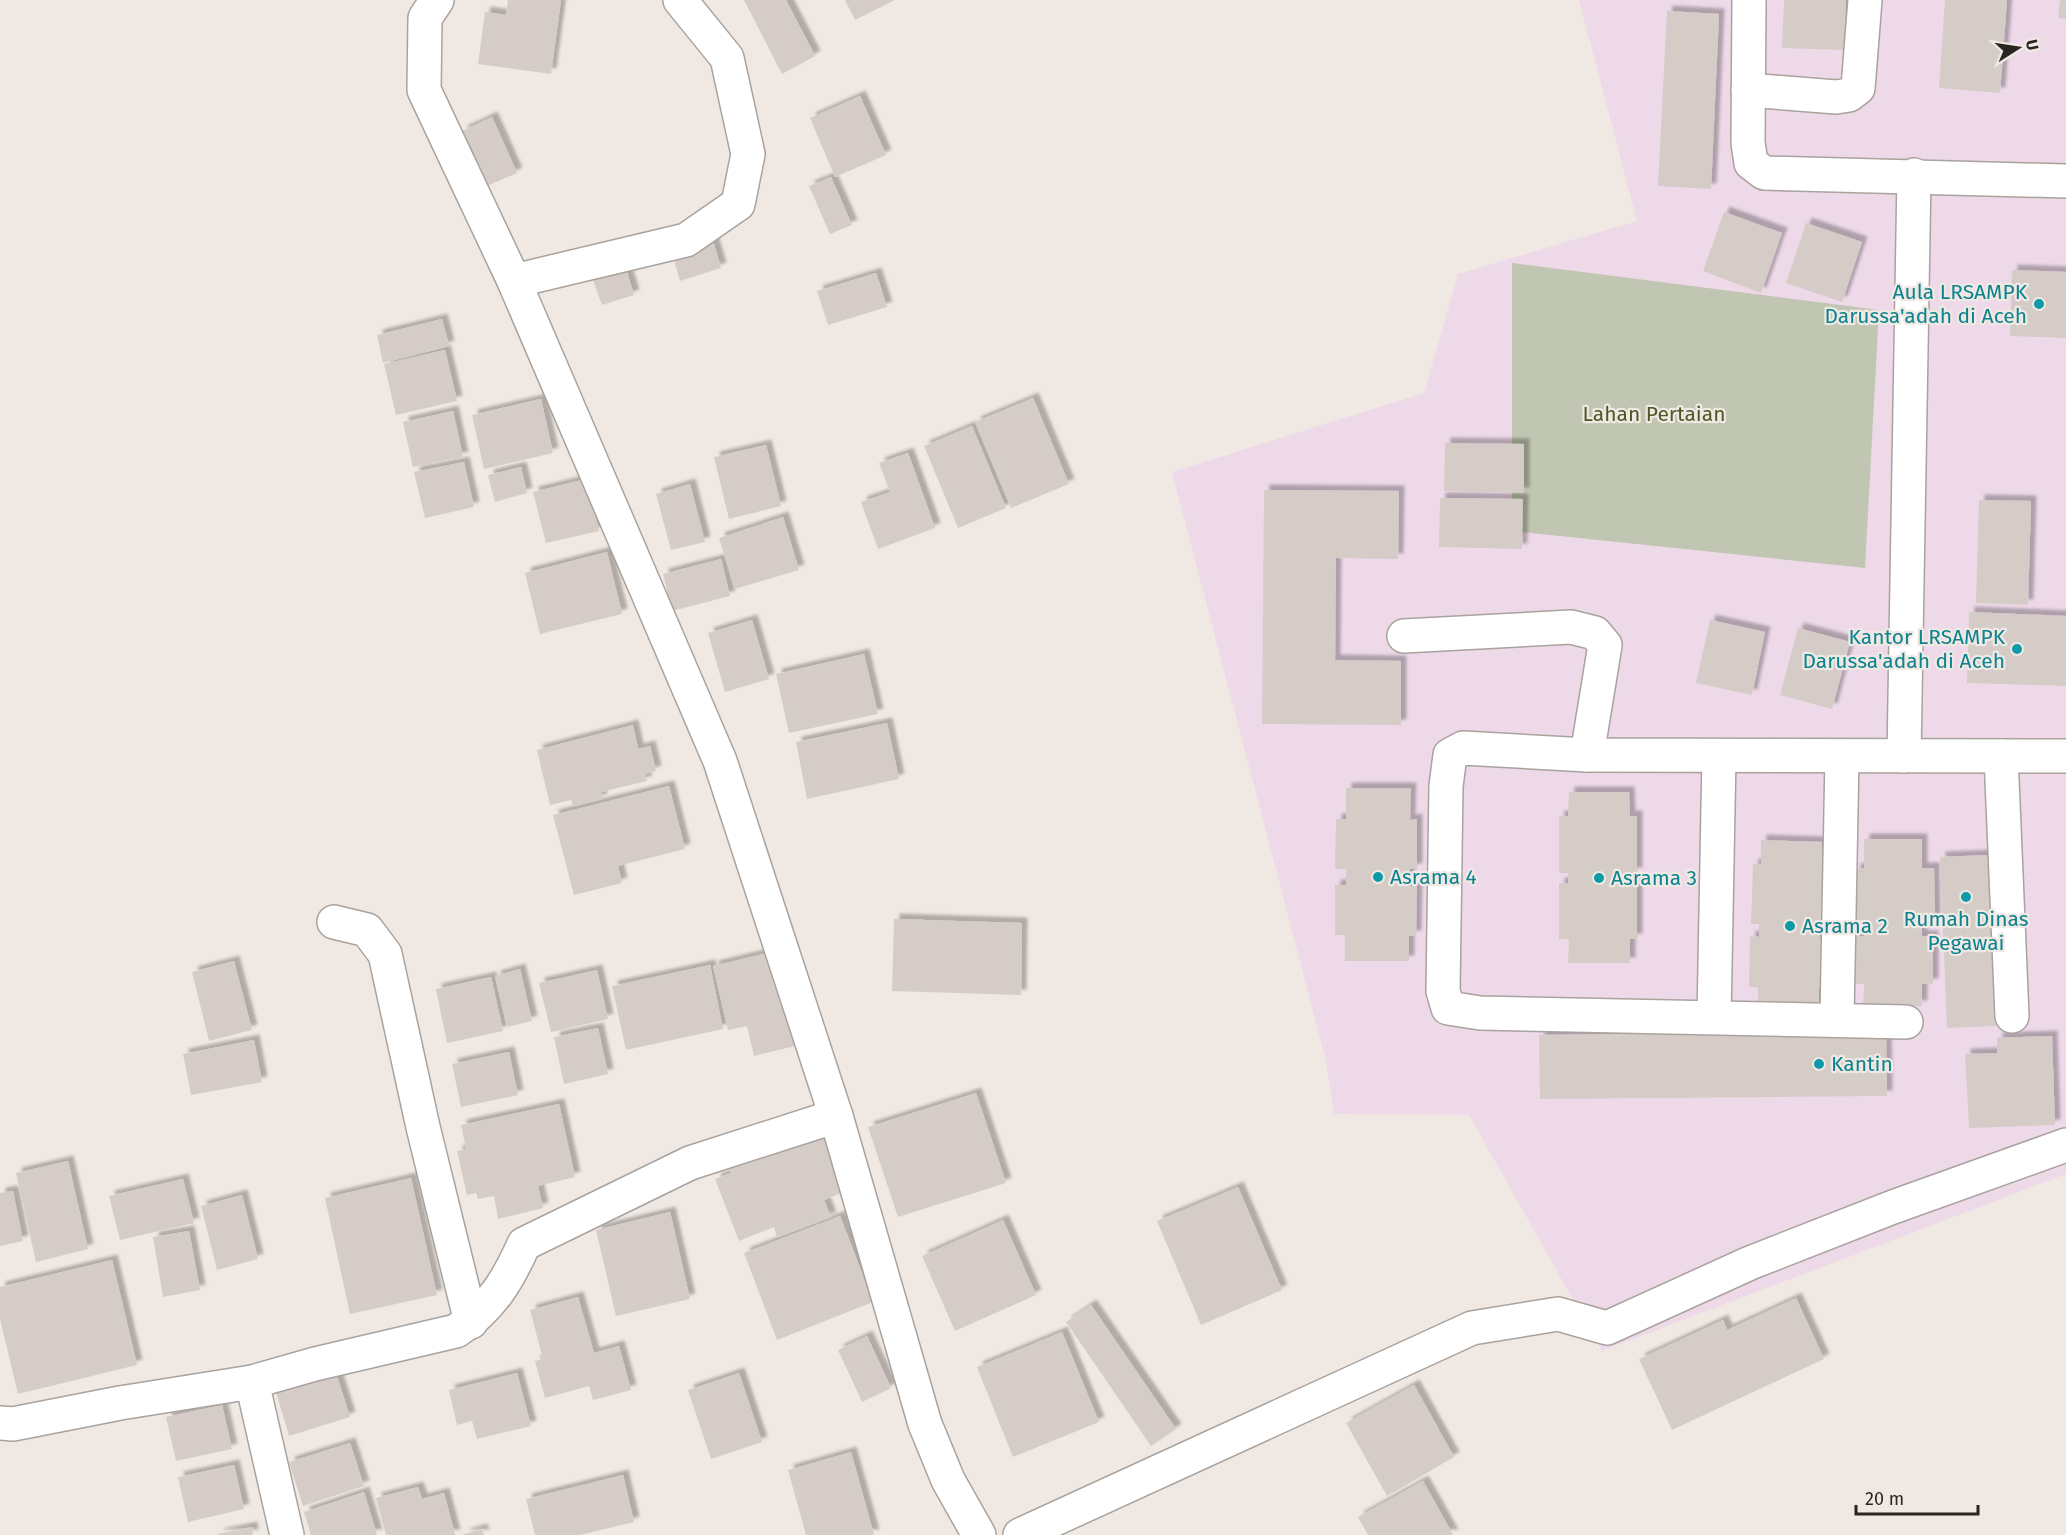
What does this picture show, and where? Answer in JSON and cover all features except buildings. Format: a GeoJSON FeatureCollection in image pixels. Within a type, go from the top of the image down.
{"type":"FeatureCollection","features":[{"type":"Feature","properties":{"kind":"street"},"geometry":{"type":"LineString","coordinates":[[437,0],[425,18],[424,90],[514,281],[720,761],[836,1116],[925,1424],[948,1480],[979,1535]]}},
{"type":"Feature","properties":{"kind":"street"},"geometry":{"type":"LineString","coordinates":[[514,281],[686,240],[738,204],[748,154],[727,58],[681,0]]}},
{"type":"Feature","properties":{"kind":"street"},"geometry":{"type":"LineString","coordinates":[[1749,0],[1748,143],[1751,163],[1764,173],[1914,175],[2066,181]]}},
{"type":"Feature","properties":{"kind":"street"},"geometry":{"type":"LineString","coordinates":[[1748,90],[1836,97],[1849,95],[1858,88],[1865,0]]}},
{"type":"Feature","properties":{"kind":"street"},"geometry":{"type":"LineString","coordinates":[[1904,756],[1914,175]]}},
{"type":"Feature","properties":{"kind":"street"},"geometry":{"type":"LineString","coordinates":[[1404,636],[1571,627],[1595,633],[1605,645],[1587,755]]}},
{"type":"Feature","properties":{"kind":"street"},"geometry":{"type":"LineString","coordinates":[[1906,1022],[1480,1013],[1448,1008],[1443,991],[1446,786],[1450,755],[1463,748],[1587,755],[1842,758],[2066,756]]}},
{"type":"Feature","properties":{"kind":"street"},"geometry":{"type":"LineString","coordinates":[[1713,1017],[1719,756]]}},
{"type":"Feature","properties":{"kind":"street"},"geometry":{"type":"LineString","coordinates":[[2001,756],[2012,1016]]}},
{"type":"Feature","properties":{"kind":"street"},"geometry":{"type":"LineString","coordinates":[[1837,1019],[1842,758]]}},
{"type":"Feature","properties":{"kind":"street"},"geometry":{"type":"LineString","coordinates":[[334,922],[367,930],[385,954],[423,1128],[471,1322]]}},
{"type":"Feature","properties":{"kind":"street"},"geometry":{"type":"LineString","coordinates":[[0,1423],[13,1424],[120,1402],[252,1382],[315,1364],[456,1331],[471,1322],[508,1281],[524,1244],[690,1162],[836,1116]]}},
{"type":"Feature","properties":{"kind":"street"},"geometry":{"type":"LineString","coordinates":[[1020,1535],[1472,1328],[1558,1314],[1607,1328],[1750,1263],[1893,1207],[2066,1145]]}},
{"type":"Feature","properties":{"kind":"street"},"geometry":{"type":"LineString","coordinates":[[252,1382],[287,1535]]}},
{"type":"Feature","properties":{"kind":"shaded area"},"geometry":{"type":"Polygon","coordinates":[[[1579,0],[2066,0],[2066,1174],[1602,1351],[1469,1115],[1334,1114],[1326,1061],[1172,472],[1424,393],[1458,274],[1637,221],[1579,0]]]}},
{"type":"Feature","properties":{"kind":"green space","name":"Lahan Pertaian"},"geometry":{"type":"Polygon","coordinates":[[[1512,263],[1879,310],[1865,568],[1512,531],[1512,263]]]}},
{"type":"Feature","properties":{"kind":"place","name":"Aula LRSAMPK Darussa'adah di Aceh"},"geometry":{"type":"Point","coordinates":[2039,304]}},
{"type":"Feature","properties":{"kind":"place","name":"Kantor LRSAMPK Darussa'adah di Aceh"},"geometry":{"type":"Point","coordinates":[2017,649]}},
{"type":"Feature","properties":{"kind":"place","name":"Asrama 4"},"geometry":{"type":"Point","coordinates":[1378,877]}},
{"type":"Feature","properties":{"kind":"place","name":"Asrama 3"},"geometry":{"type":"Point","coordinates":[1599,878]}},
{"type":"Feature","properties":{"kind":"place","name":"Rumah Dinas Pegawai"},"geometry":{"type":"Point","coordinates":[1966,897]}},
{"type":"Feature","properties":{"kind":"place","name":"Asrama 2"},"geometry":{"type":"Point","coordinates":[1790,926]}},
{"type":"Feature","properties":{"kind":"place","name":"Kantin"},"geometry":{"type":"Point","coordinates":[1819,1064]}}]}
